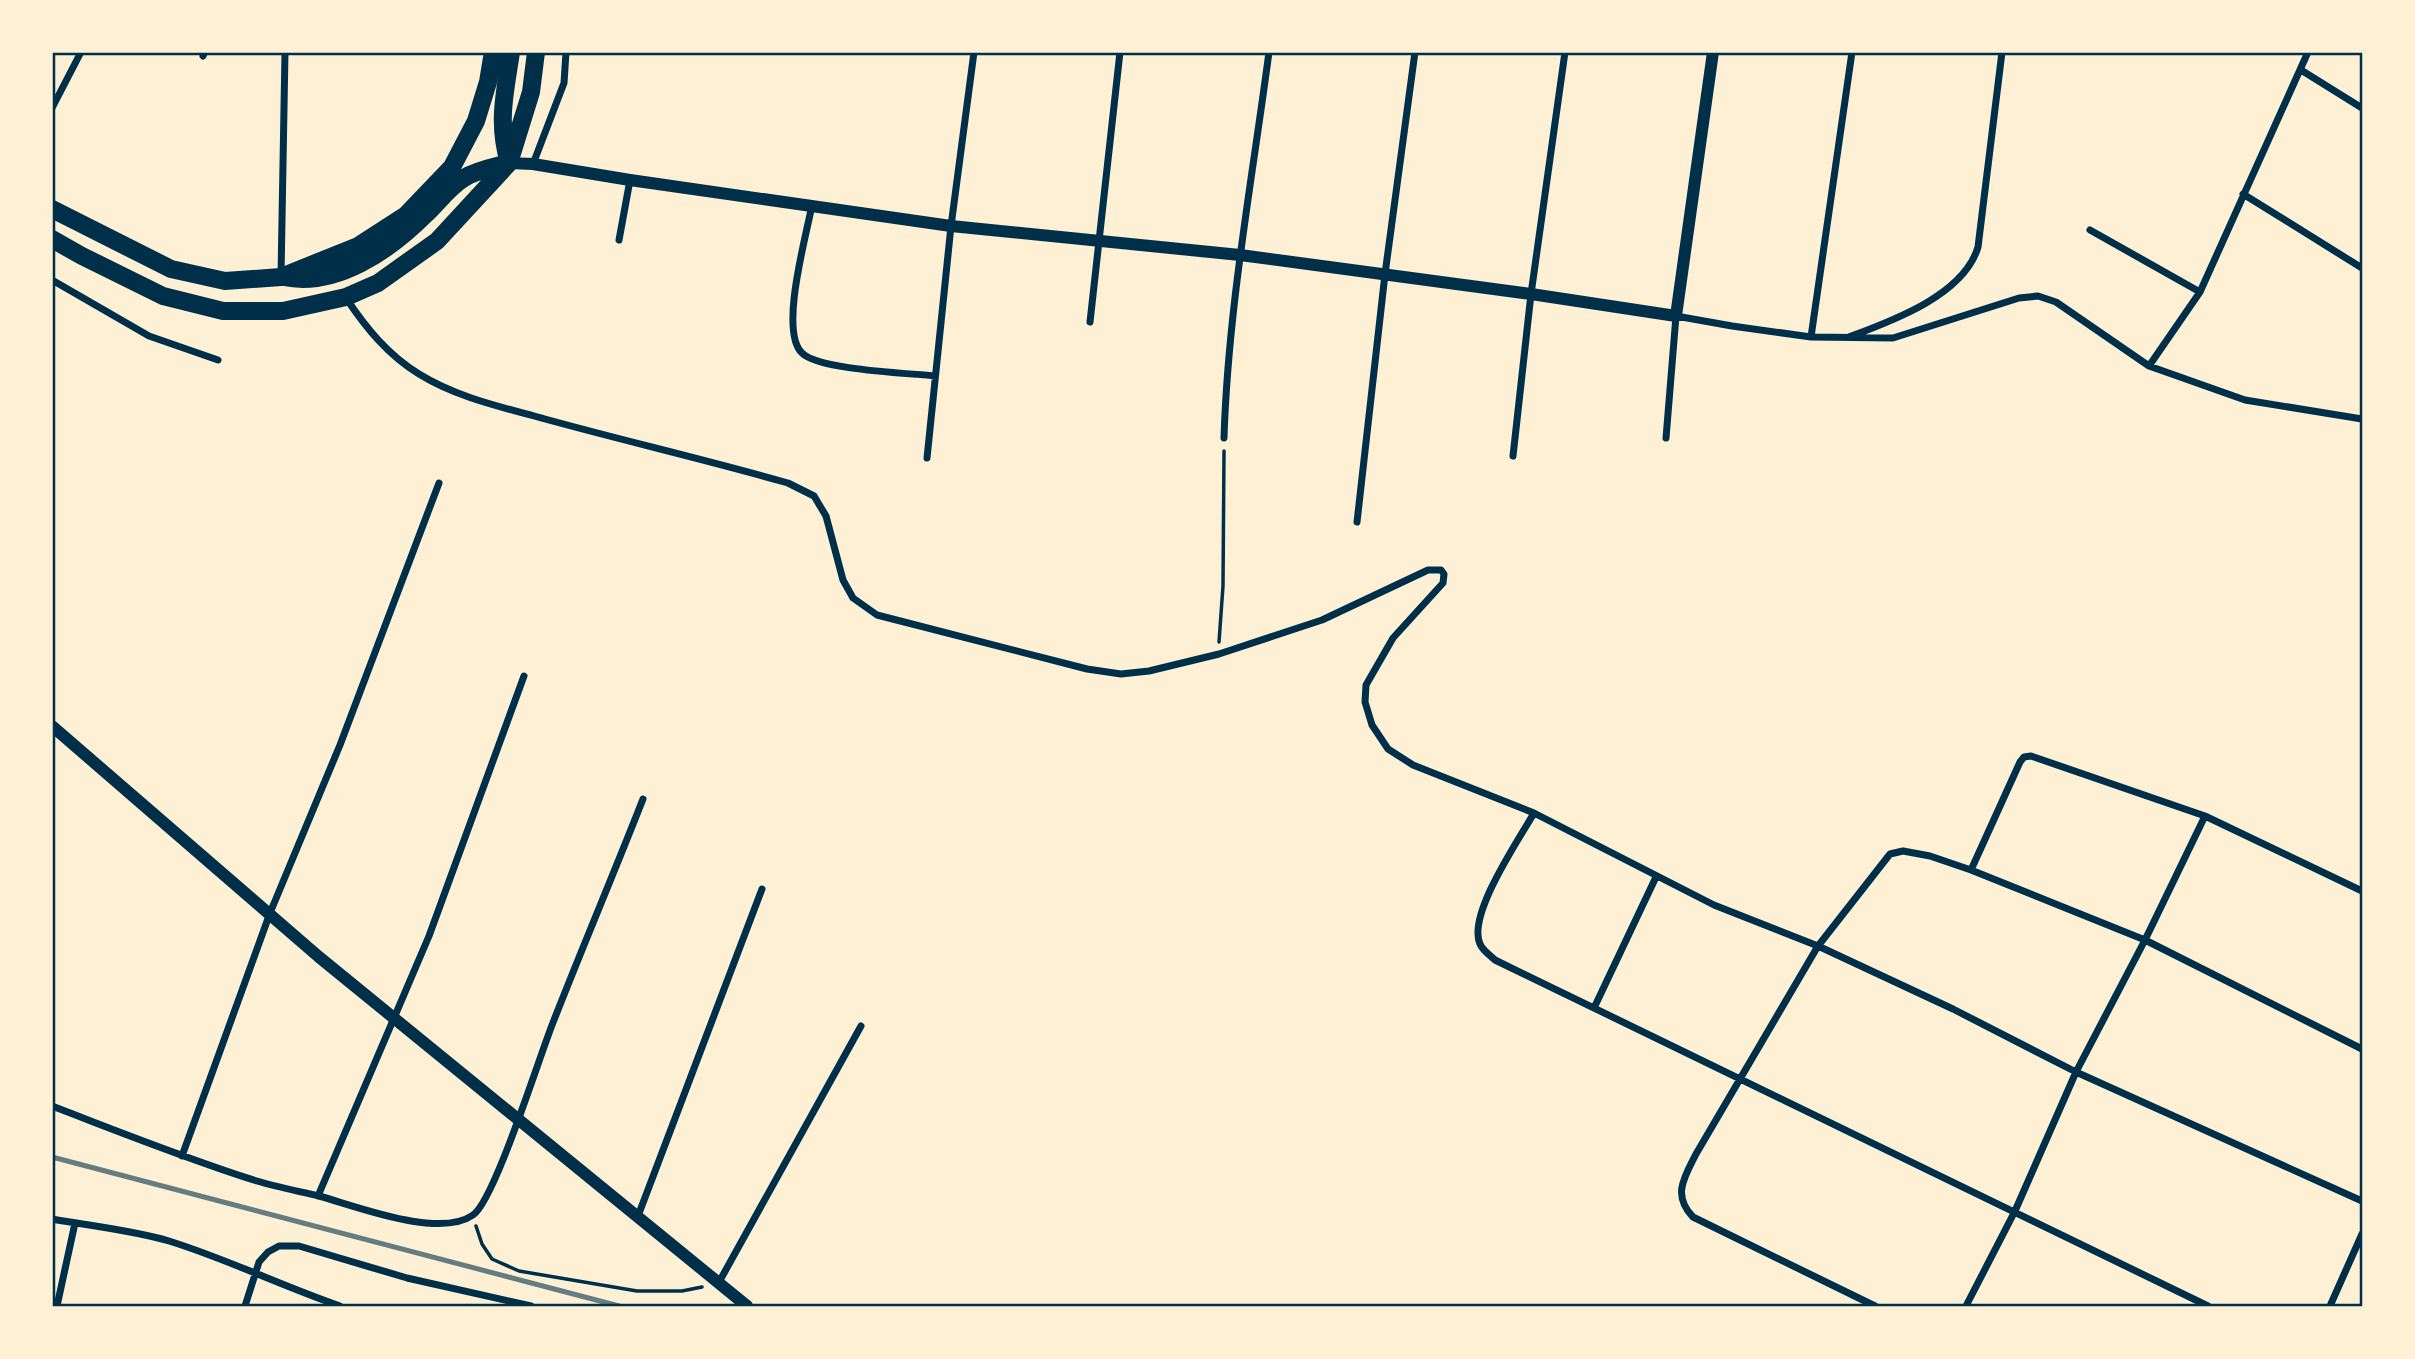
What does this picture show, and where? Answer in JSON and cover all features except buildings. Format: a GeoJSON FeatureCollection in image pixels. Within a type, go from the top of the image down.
{"type":"FeatureCollection","features":[{"type":"Feature","properties":{"kind":"main road"},"geometry":{"type":"LineString","coordinates":[[281,277],[358,246],[406,215],[443,177],[452,167],[476,121],[488,82],[493,52]]}},
{"type":"Feature","properties":{"kind":"main road"},"geometry":{"type":"LineString","coordinates":[[509,163],[503,140],[502,114],[511,52]]}},
{"type":"Feature","properties":{"kind":"main road"},"geometry":{"type":"LineString","coordinates":[[52,239],[163,296],[223,312],[283,311],[346,297],[378,283],[437,241],[509,163],[531,92],[536,52]]}},
{"type":"Feature","properties":{"kind":"main road"},"geometry":{"type":"LineString","coordinates":[[52,209],[171,269],[225,281],[281,277],[309,279],[352,267],[399,239],[464,178],[509,163]]}},
{"type":"Feature","properties":{"kind":"street"},"geometry":{"type":"LineString","coordinates":[[52,108],[82,52]]}},
{"type":"Feature","properties":{"kind":"street"},"geometry":{"type":"LineString","coordinates":[[281,277],[285,52]]}},
{"type":"Feature","properties":{"kind":"street"},"geometry":{"type":"LineString","coordinates":[[533,164],[564,83],[566,52]]}},
{"type":"Feature","properties":{"kind":"street"},"geometry":{"type":"LineString","coordinates":[[927,458],[951,226],[974,52]]}},
{"type":"Feature","properties":{"kind":"street"},"geometry":{"type":"LineString","coordinates":[[1090,322],[1120,52]]}},
{"type":"Feature","properties":{"kind":"street"},"geometry":{"type":"LineString","coordinates":[[1224,438],[1226,384],[1240,255],[1269,52]]}},
{"type":"Feature","properties":{"kind":"street"},"geometry":{"type":"LineString","coordinates":[[1357,522],[1385,274],[1415,52]]}},
{"type":"Feature","properties":{"kind":"street"},"geometry":{"type":"LineString","coordinates":[[1513,456],[1531,294],[1565,52]]}},
{"type":"Feature","properties":{"kind":"street"},"geometry":{"type":"LineString","coordinates":[[1666,438],[1676,316],[1713,52]]}},
{"type":"Feature","properties":{"kind":"street"},"geometry":{"type":"LineString","coordinates":[[1811,337],[1852,52]]}},
{"type":"Feature","properties":{"kind":"street"},"geometry":{"type":"LineString","coordinates":[[1843,339],[1902,318],[1966,273],[1974,262],[1980,234],[2002,52]]}},
{"type":"Feature","properties":{"kind":"street"},"geometry":{"type":"LineString","coordinates":[[2149,366],[2200,292],[2308,52]]}},
{"type":"Feature","properties":{"kind":"street"},"geometry":{"type":"LineString","coordinates":[[2301,70],[2362,108]]}},
{"type":"Feature","properties":{"kind":"street"},"geometry":{"type":"LineString","coordinates":[[509,163],[533,164],[951,226],[1240,255],[1385,274],[1811,337],[1902,337],[2020,298],[2038,296],[2056,302],[2149,366],[2245,400],[2362,419]]}},
{"type":"Feature","properties":{"kind":"street"},"geometry":{"type":"LineString","coordinates":[[619,240],[630,180]]}},
{"type":"Feature","properties":{"kind":"street"},"geometry":{"type":"LineString","coordinates":[[2243,194],[2362,268]]}},
{"type":"Feature","properties":{"kind":"street"},"geometry":{"type":"LineString","coordinates":[[812,205],[794,293],[791,323],[794,342],[803,355],[820,362],[845,366],[935,376]]}},
{"type":"Feature","properties":{"kind":"street"},"geometry":{"type":"LineString","coordinates":[[2090,230],[2200,292]]}},
{"type":"Feature","properties":{"kind":"street"},"geometry":{"type":"LineString","coordinates":[[52,280],[149,336],[218,360]]}},
{"type":"Feature","properties":{"kind":"street"},"geometry":{"type":"LineString","coordinates":[[346,297],[366,328],[389,351],[417,373],[443,388],[466,397],[575,427],[788,482],[814,496],[826,516],[843,580],[853,598],[877,615],[1063,664],[1121,674],[1149,671],[1219,654],[1322,620],[1428,570],[1441,570],[1444,574],[1443,583],[1392,638],[1366,685],[1364,702],[1372,725],[1388,749],[1413,765],[1534,814],[1714,905],[1818,946],[1953,1009],[2076,1072],[2362,1201]]}},
{"type":"Feature","properties":{"kind":"street"},"geometry":{"type":"LineString","coordinates":[[182,1156],[270,913],[340,746],[439,483]]}},
{"type":"Feature","properties":{"kind":"street"},"geometry":{"type":"LineString","coordinates":[[318,1196],[429,936],[524,676]]}},
{"type":"Feature","properties":{"kind":"street"},"geometry":{"type":"LineString","coordinates":[[52,726],[393,1019],[747,1307]]}},
{"type":"Feature","properties":{"kind":"street"},"geometry":{"type":"LineString","coordinates":[[1971,870],[2020,762],[2024,757],[2031,756],[2205,816],[2362,891]]}},
{"type":"Feature","properties":{"kind":"street"},"geometry":{"type":"LineString","coordinates":[[52,1106],[182,1156],[260,1182],[398,1218],[429,1224],[457,1222],[474,1215],[488,1193],[553,1022],[643,799]]}},
{"type":"Feature","properties":{"kind":"street"},"geometry":{"type":"LineString","coordinates":[[1534,814],[1496,880],[1477,922],[1477,936],[1481,947],[1495,960],[2208,1307]]}},
{"type":"Feature","properties":{"kind":"street"},"geometry":{"type":"LineString","coordinates":[[1966,1307],[2015,1211],[2076,1072],[2145,940],[2205,816]]}},
{"type":"Feature","properties":{"kind":"street"},"geometry":{"type":"LineString","coordinates":[[1875,1307],[1693,1217],[1683,1207],[1681,1195],[1684,1179],[1739,1079],[1818,946],[1890,854],[1903,851],[1930,856],[2145,940],[2362,1049]]}},
{"type":"Feature","properties":{"kind":"street"},"geometry":{"type":"LineString","coordinates":[[1594,1008],[1656,877]]}},
{"type":"Feature","properties":{"kind":"street"},"geometry":{"type":"LineString","coordinates":[[638,1216],[762,889]]}},
{"type":"Feature","properties":{"kind":"street"},"geometry":{"type":"LineString","coordinates":[[718,1285],[861,1026]]}},
{"type":"Feature","properties":{"kind":"street"},"geometry":{"type":"LineString","coordinates":[[52,1219],[166,1240],[206,1253],[340,1307]]}},
{"type":"Feature","properties":{"kind":"street"},"geometry":{"type":"LineString","coordinates":[[57,1307],[75,1223]]}},
{"type":"Feature","properties":{"kind":"street"},"geometry":{"type":"LineString","coordinates":[[2330,1307],[2362,1234]]}},
{"type":"Feature","properties":{"kind":"street"},"geometry":{"type":"LineString","coordinates":[[245,1307],[259,1262],[268,1252],[279,1246],[299,1245],[407,1279],[531,1307]]}},
{"type":"Feature","properties":{"kind":"path"},"geometry":{"type":"LineString","coordinates":[[1219,654],[1218,628],[1223,586],[1224,438]]}},
{"type":"Feature","properties":{"kind":"path"},"geometry":{"type":"LineString","coordinates":[[474,1215],[476,1231],[492,1259],[519,1271],[637,1291],[682,1290],[718,1285]]}},
{"type":"Feature","properties":{"kind":"railway"},"geometry":{"type":"LineString","coordinates":[[52,1157],[619,1306]]}}]}
